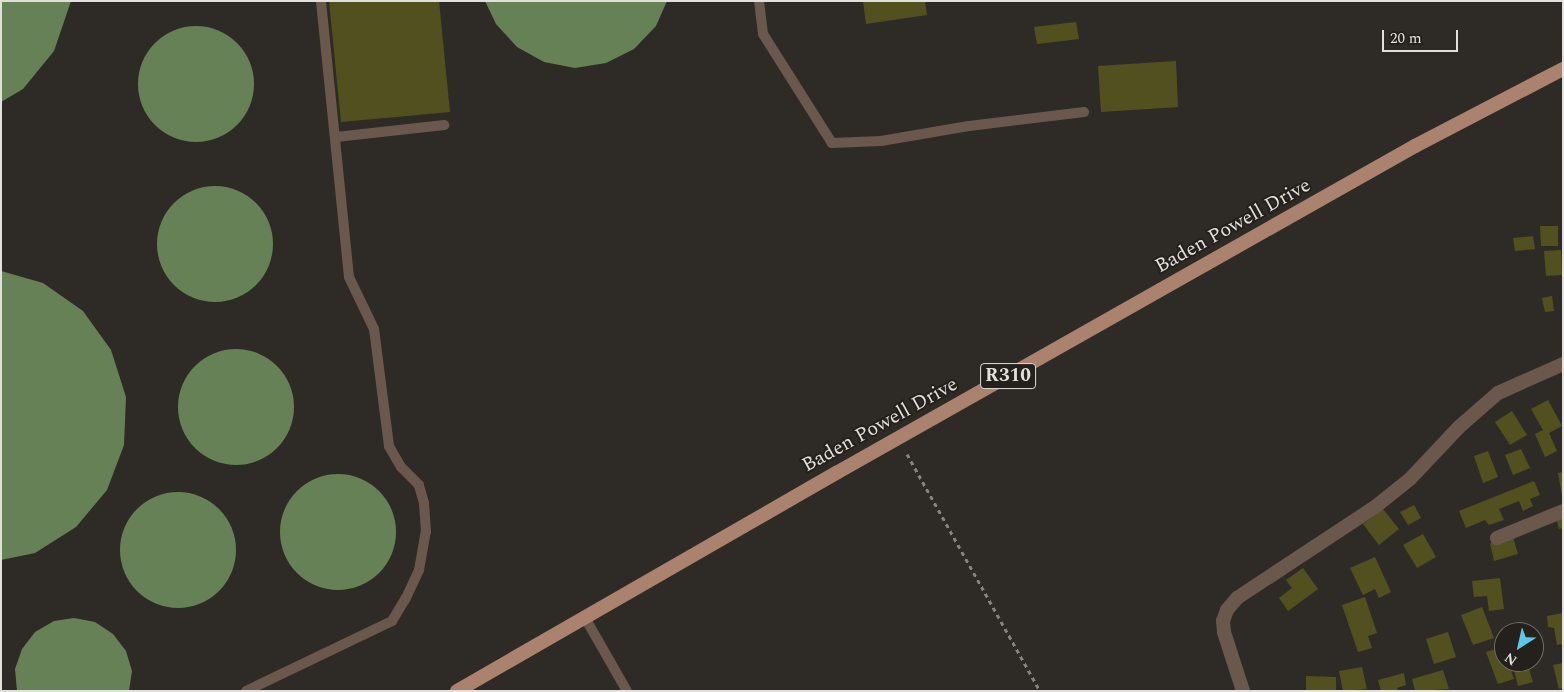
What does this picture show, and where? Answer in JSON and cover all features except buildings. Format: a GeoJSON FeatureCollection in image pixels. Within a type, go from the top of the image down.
{"type":"FeatureCollection","features":[{"type":"Feature","properties":{"kind":"main road","name":"Baden Powell Drive"},"geometry":{"type":"LineString","coordinates":[[457,691],[584,616],[1415,146],[1563,68]]}},
{"type":"Feature","properties":{"kind":"street"},"geometry":{"type":"LineString","coordinates":[[1244,691],[1224,632],[1223,621],[1227,610],[1237,598],[1375,507],[1410,479],[1459,427],[1498,393],[1563,364]]}},
{"type":"Feature","properties":{"kind":"street"},"geometry":{"type":"LineString","coordinates":[[1497,538],[1563,511]]}},
{"type":"Feature","properties":{"kind":"lane"},"geometry":{"type":"LineString","coordinates":[[246,691],[392,621],[406,598],[419,570],[426,532],[424,503],[419,484],[401,467],[389,446],[374,329],[349,277],[321,1]]}},
{"type":"Feature","properties":{"kind":"lane"},"geometry":{"type":"LineString","coordinates":[[759,1],[763,34],[832,144],[881,141],[969,126],[1084,112]]}},
{"type":"Feature","properties":{"kind":"lane"},"geometry":{"type":"LineString","coordinates":[[336,137],[444,125]]}},
{"type":"Feature","properties":{"kind":"lane"},"geometry":{"type":"LineString","coordinates":[[584,616],[627,691]]}},
{"type":"Feature","properties":{"kind":"path"},"geometry":{"type":"LineString","coordinates":[[898,438],[1040,691]]}},
{"type":"Feature","properties":{"kind":"shaded area"},"geometry":{"type":"Polygon","coordinates":[[[1,1],[71,1],[54,51],[23,89],[1,102],[1,1]]]}},
{"type":"Feature","properties":{"kind":"shaded area"},"geometry":{"type":"Polygon","coordinates":[[[485,1],[667,1],[656,26],[634,49],[606,63],[575,68],[544,62],[517,47],[496,24],[485,1]]]}},
{"type":"Feature","properties":{"kind":"shaded area"},"geometry":{"type":"Polygon","coordinates":[[[196,26],[218,31],[237,43],[249,62],[254,84],[249,106],[237,125],[218,137],[196,142],[174,137],[155,125],[143,106],[138,84],[143,62],[155,43],[174,31],[196,26]]]}},
{"type":"Feature","properties":{"kind":"shaded area"},"geometry":{"type":"Polygon","coordinates":[[[215,186],[237,191],[256,203],[268,222],[273,244],[268,266],[256,285],[237,297],[215,302],[193,297],[174,285],[162,266],[157,244],[162,222],[174,203],[193,191],[215,186]]]}},
{"type":"Feature","properties":{"kind":"shaded area"},"geometry":{"type":"Polygon","coordinates":[[[1,271],[43,283],[83,311],[111,350],[126,397],[124,445],[107,490],[76,527],[35,553],[1,560],[1,271]]]}},
{"type":"Feature","properties":{"kind":"shaded area"},"geometry":{"type":"Polygon","coordinates":[[[236,349],[258,354],[277,366],[289,385],[294,407],[289,429],[277,448],[258,460],[236,465],[214,460],[195,448],[183,429],[178,407],[183,385],[195,366],[214,354],[236,349]]]}},
{"type":"Feature","properties":{"kind":"shaded area"},"geometry":{"type":"Polygon","coordinates":[[[338,474],[360,479],[379,491],[391,510],[396,532],[391,554],[379,573],[360,585],[338,590],[316,585],[297,573],[285,554],[280,532],[285,510],[297,491],[316,479],[338,474]]]}},
{"type":"Feature","properties":{"kind":"shaded area"},"geometry":{"type":"Polygon","coordinates":[[[178,492],[200,497],[219,509],[231,528],[236,550],[231,572],[219,591],[200,603],[178,608],[156,603],[137,591],[125,572],[120,550],[125,528],[137,509],[156,497],[178,492]]]}},
{"type":"Feature","properties":{"kind":"shaded area"},"geometry":{"type":"Polygon","coordinates":[[[74,618],[95,622],[113,634],[126,651],[132,671],[129,691],[17,691],[15,669],[22,649],[35,632],[54,621],[74,618]]]}}]}
